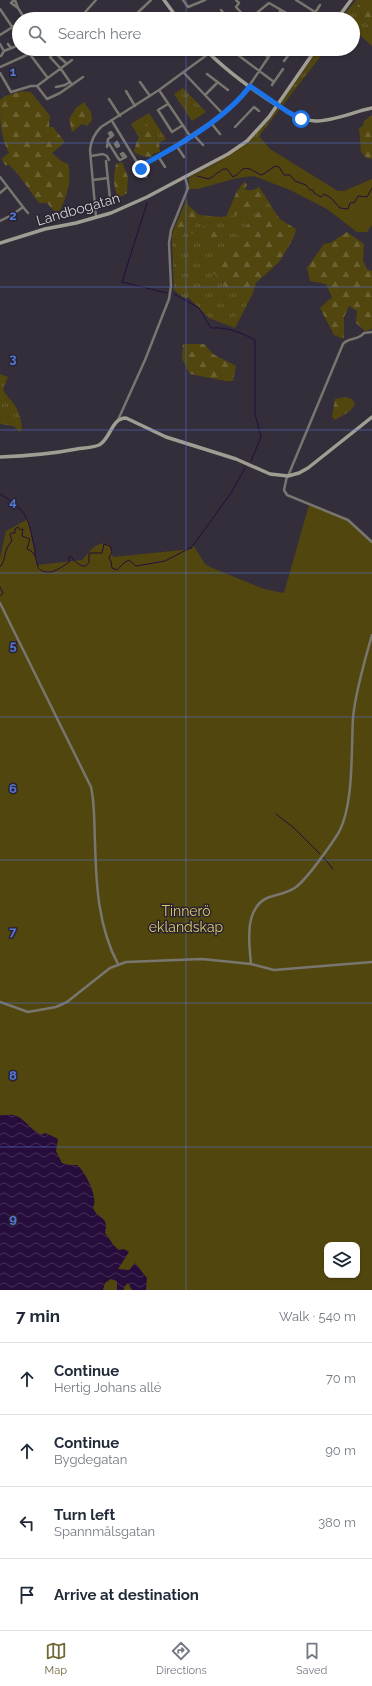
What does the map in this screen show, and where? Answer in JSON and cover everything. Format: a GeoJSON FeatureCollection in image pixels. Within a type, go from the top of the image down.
{"type":"FeatureCollection","features":[{"type":"Feature","properties":{"kind":"street"},"geometry":{"type":"LineString","coordinates":[[18,8],[17,9],[11,4],[15,0],[21,12]]}},
{"type":"Feature","properties":{"kind":"street"},"geometry":{"type":"LineString","coordinates":[[85,12],[96,0]]}},
{"type":"Feature","properties":{"kind":"street"},"geometry":{"type":"LineString","coordinates":[[138,12],[151,0]]}},
{"type":"Feature","properties":{"kind":"street"},"geometry":{"type":"LineString","coordinates":[[164,0],[173,12]]}},
{"type":"Feature","properties":{"kind":"street"},"geometry":{"type":"LineString","coordinates":[[184,0],[188,7],[205,0]]}},
{"type":"Feature","properties":{"kind":"street"},"geometry":{"type":"LineString","coordinates":[[236,0],[239,3],[236,7],[241,12]]}},
{"type":"Feature","properties":{"kind":"street"},"geometry":{"type":"LineString","coordinates":[[296,0],[315,12],[320,5]]}},
{"type":"Feature","properties":{"kind":"street"},"geometry":{"type":"LineString","coordinates":[[342,12],[351,0]]}},
{"type":"Feature","properties":{"kind":"street"},"geometry":{"type":"LineString","coordinates":[[256,12],[269,1],[284,12]]}},
{"type":"Feature","properties":{"kind":"street"},"geometry":{"type":"LineString","coordinates":[[0,9],[12,26]]}},
{"type":"Feature","properties":{"kind":"street"},"geometry":{"type":"LineString","coordinates":[[0,35],[12,28]]}},
{"type":"Feature","properties":{"kind":"street"},"geometry":{"type":"LineString","coordinates":[[0,44],[4,51]]}},
{"type":"Feature","properties":{"kind":"street"},"geometry":{"type":"LineString","coordinates":[[1,56],[4,51],[11,48],[8,44]]}},
{"type":"Feature","properties":{"kind":"street"},"geometry":{"type":"LineString","coordinates":[[0,67],[25,56]]}},
{"type":"Feature","properties":{"kind":"street"},"geometry":{"type":"LineString","coordinates":[[31,56],[47,77]]}},
{"type":"Feature","properties":{"kind":"street"},"geometry":{"type":"LineString","coordinates":[[51,56],[50,57],[62,69],[71,83]]}},
{"type":"Feature","properties":{"kind":"street"},"geometry":{"type":"LineString","coordinates":[[58,56],[67,64]]}},
{"type":"Feature","properties":{"kind":"street"},"geometry":{"type":"LineString","coordinates":[[96,218],[90,156],[94,135],[101,127],[160,90],[205,56]]}},
{"type":"Feature","properties":{"kind":"street"},"geometry":{"type":"LineString","coordinates":[[213,56],[250,86],[294,116],[314,121],[327,120],[372,108]]}},
{"type":"Feature","properties":{"kind":"street"},"geometry":{"type":"LineString","coordinates":[[239,56],[258,72],[274,82]]}},
{"type":"Feature","properties":{"kind":"street"},"geometry":{"type":"LineString","coordinates":[[284,61],[288,56]]}},
{"type":"Feature","properties":{"kind":"street","name":"Landbogatan"},"geometry":{"type":"LineString","coordinates":[[0,244],[45,229],[96,218],[128,206],[219,160],[238,148],[261,126],[311,56]]}},
{"type":"Feature","properties":{"kind":"street"},"geometry":{"type":"LineString","coordinates":[[139,167],[192,135],[223,114],[239,100],[250,86],[268,57]]}},
{"type":"Feature","properties":{"kind":"street"},"geometry":{"type":"LineString","coordinates":[[0,73],[11,92],[31,86],[37,86],[62,69],[72,60]]}},
{"type":"Feature","properties":{"kind":"street"},"geometry":{"type":"LineString","coordinates":[[272,85],[283,69]]}},
{"type":"Feature","properties":{"kind":"street"},"geometry":{"type":"LineString","coordinates":[[184,73],[223,114]]}},
{"type":"Feature","properties":{"kind":"street"},"geometry":{"type":"LineString","coordinates":[[207,74],[228,90]]}},
{"type":"Feature","properties":{"kind":"street"},"geometry":{"type":"LineString","coordinates":[[37,86],[48,99],[71,83],[83,77]]}},
{"type":"Feature","properties":{"kind":"street"},"geometry":{"type":"LineString","coordinates":[[140,82],[150,96]]}},
{"type":"Feature","properties":{"kind":"street"},"geometry":{"type":"LineString","coordinates":[[205,95],[218,82]]}},
{"type":"Feature","properties":{"kind":"street"},"geometry":{"type":"LineString","coordinates":[[56,87],[71,83]]}},
{"type":"Feature","properties":{"kind":"street"},"geometry":{"type":"LineString","coordinates":[[160,90],[183,125],[203,145]]}},
{"type":"Feature","properties":{"kind":"street"},"geometry":{"type":"LineString","coordinates":[[126,91],[135,106]]}},
{"type":"Feature","properties":{"kind":"street"},"geometry":{"type":"LineString","coordinates":[[109,99],[120,116]]}},
{"type":"Feature","properties":{"kind":"street"},"geometry":{"type":"LineString","coordinates":[[168,104],[158,110],[172,132],[183,125]]}},
{"type":"Feature","properties":{"kind":"street"},"geometry":{"type":"LineString","coordinates":[[235,127],[254,107],[259,111]]}},
{"type":"Feature","properties":{"kind":"street"},"geometry":{"type":"LineString","coordinates":[[112,121],[146,177]]}},
{"type":"Feature","properties":{"kind":"street"},"geometry":{"type":"LineString","coordinates":[[211,123],[220,134]]}},
{"type":"Feature","properties":{"kind":"street"},"geometry":{"type":"LineString","coordinates":[[107,147],[111,136]]}},
{"type":"Feature","properties":{"kind":"street"},"geometry":{"type":"LineString","coordinates":[[108,142],[119,159],[124,158]]}},
{"type":"Feature","properties":{"kind":"street"},"geometry":{"type":"LineString","coordinates":[[176,145],[184,156]]}},
{"type":"Feature","properties":{"kind":"street"},"geometry":{"type":"LineString","coordinates":[[113,150],[117,147]]}},
{"type":"Feature","properties":{"kind":"street"},"geometry":{"type":"LineString","coordinates":[[90,156],[103,154],[108,160],[110,199]]}},
{"type":"Feature","properties":{"kind":"street"},"geometry":{"type":"LineString","coordinates":[[158,156],[165,167]]}},
{"type":"Feature","properties":{"kind":"street"},"geometry":{"type":"LineString","coordinates":[[0,177],[28,213]]}},
{"type":"Feature","properties":{"kind":"street"},"geometry":{"type":"LineString","coordinates":[[0,457],[56,454],[96,446],[105,441],[118,420],[145,360],[169,299],[172,286],[169,243],[171,230],[188,188],[185,177]]}},
{"type":"Feature","properties":{"kind":"street"},"geometry":{"type":"LineString","coordinates":[[92,180],[108,178]]}},
{"type":"Feature","properties":{"kind":"street"},"geometry":{"type":"LineString","coordinates":[[0,193],[7,187]]}},
{"type":"Feature","properties":{"kind":"street"},"geometry":{"type":"LineString","coordinates":[[0,221],[23,207]]}},
{"type":"Feature","properties":{"kind":"street"},"geometry":{"type":"LineString","coordinates":[[372,332],[364,333],[361,337],[346,340],[343,344],[288,476],[284,490],[287,495],[348,520],[372,542]]}},
{"type":"Feature","properties":{"kind":"street"},"geometry":{"type":"LineString","coordinates":[[118,420],[126,418],[166,437],[236,459],[264,472],[288,476],[299,473],[308,468],[372,417]]}},
{"type":"Feature","properties":{"kind":"street"},"geometry":{"type":"LineString","coordinates":[[0,603],[90,787],[94,804],[98,902],[113,955],[118,964]]}},
{"type":"Feature","properties":{"kind":"street"},"geometry":{"type":"LineString","coordinates":[[251,964],[250,933],[251,915],[254,910],[262,901],[289,892],[298,885],[338,834],[346,817],[352,764],[354,717],[372,635]]}},
{"type":"Feature","properties":{"kind":"street"},"geometry":{"type":"LineString","coordinates":[[0,1002],[28,1012],[56,1008],[67,1002],[110,968],[126,962],[192,959],[251,964],[274,970],[372,962]]}},
{"type":"Feature","properties":{"kind":"green space"},"geometry":{"type":"Polygon","coordinates":[[[356,0],[361,0],[357,7],[372,29],[372,46],[360,35],[360,12],[346,12],[356,0]]]}},
{"type":"Feature","properties":{"kind":"green space"},"geometry":{"type":"Polygon","coordinates":[[[361,0],[372,0],[372,29],[357,7],[361,0]]]}},
{"type":"Feature","properties":{"kind":"green space"},"geometry":{"type":"Polygon","coordinates":[[[314,56],[321,56],[259,136],[217,164],[190,178],[189,189],[189,177],[216,163],[240,147],[267,123],[314,56]]]}},
{"type":"Feature","properties":{"kind":"green space"},"geometry":{"type":"Polygon","coordinates":[[[183,88],[206,112],[192,121],[174,94],[183,88]]]}},
{"type":"Feature","properties":{"kind":"green space"},"geometry":{"type":"Polygon","coordinates":[[[22,91],[31,92],[50,116],[49,127],[53,127],[65,142],[52,153],[61,161],[68,164],[69,170],[68,188],[60,211],[54,211],[47,203],[39,203],[17,173],[8,164],[6,166],[1,159],[9,153],[2,134],[0,121],[0,100],[5,96],[22,91]]]}},
{"type":"Feature","properties":{"kind":"green space"},"geometry":{"type":"Polygon","coordinates":[[[84,102],[91,112],[92,120],[87,126],[82,124],[72,132],[69,119],[76,108],[84,102]]]}},
{"type":"Feature","properties":{"kind":"green space"},"geometry":{"type":"Polygon","coordinates":[[[149,113],[166,139],[159,143],[155,134],[141,132],[139,137],[131,124],[149,113]]]}},
{"type":"Feature","properties":{"kind":"green space"},"geometry":{"type":"Polygon","coordinates":[[[372,115],[372,159],[366,158],[361,152],[359,128],[363,126],[364,121],[372,115]]]}},
{"type":"Feature","properties":{"kind":"green space"},"geometry":{"type":"Polygon","coordinates":[[[150,122],[157,128],[155,135],[159,143],[160,152],[154,153],[151,157],[142,156],[134,152],[140,136],[150,122]]]}},
{"type":"Feature","properties":{"kind":"green space"},"geometry":{"type":"Polygon","coordinates":[[[259,136],[270,149],[338,191],[344,191],[372,179],[372,225],[367,232],[357,232],[327,209],[290,190],[254,176],[237,178],[198,189],[189,189],[189,179],[217,164],[259,136]]]}},
{"type":"Feature","properties":{"kind":"green space"},"geometry":{"type":"Polygon","coordinates":[[[122,162],[128,177],[127,193],[118,198],[114,185],[114,173],[116,164],[122,162]]]}},
{"type":"Feature","properties":{"kind":"green space"},"geometry":{"type":"Polygon","coordinates":[[[244,182],[247,184],[245,190],[253,190],[259,187],[267,199],[255,210],[226,217],[237,191],[244,182]]]}},
{"type":"Feature","properties":{"kind":"green space"},"geometry":{"type":"Polygon","coordinates":[[[187,199],[188,205],[199,215],[193,229],[195,233],[191,233],[190,230],[186,228],[180,239],[172,240],[173,231],[187,199]]]}},
{"type":"Feature","properties":{"kind":"green space"},"geometry":{"type":"Polygon","coordinates":[[[267,199],[273,209],[258,212],[214,272],[220,278],[222,284],[239,288],[252,295],[235,328],[209,318],[189,298],[184,298],[174,290],[172,240],[180,239],[186,228],[190,230],[193,229],[199,215],[221,217],[255,210],[267,199]]]}},
{"type":"Feature","properties":{"kind":"green space"},"geometry":{"type":"Polygon","coordinates":[[[273,209],[280,219],[296,229],[294,237],[280,261],[256,283],[252,295],[239,289],[228,290],[213,272],[213,267],[258,212],[273,209]]]}},
{"type":"Feature","properties":{"kind":"green space"},"geometry":{"type":"Polygon","coordinates":[[[204,226],[222,235],[215,244],[206,243],[202,240],[201,229],[204,226]]]}},
{"type":"Feature","properties":{"kind":"green space"},"geometry":{"type":"Polygon","coordinates":[[[347,232],[364,244],[363,260],[367,269],[372,271],[372,329],[365,331],[356,323],[357,311],[349,306],[344,317],[344,339],[334,335],[320,308],[332,297],[326,284],[310,281],[307,268],[324,244],[330,243],[347,232]]]}},
{"type":"Feature","properties":{"kind":"green space"},"geometry":{"type":"Polygon","coordinates":[[[183,344],[204,344],[213,354],[236,366],[233,381],[225,381],[190,374],[182,359],[183,344]]]}},
{"type":"Feature","properties":{"kind":"green space"},"geometry":{"type":"Polygon","coordinates":[[[0,374],[8,377],[3,389],[18,412],[22,427],[20,432],[13,426],[0,424],[0,374]]]}},
{"type":"Feature","properties":{"kind":"green space"},"geometry":{"type":"Polygon","coordinates":[[[345,397],[352,399],[355,404],[350,411],[335,420],[332,417],[335,399],[345,397]]]}},
{"type":"Feature","properties":{"kind":"green space","name":"Tinnerö eklandskap"},"geometry":{"type":"Polygon","coordinates":[[[309,505],[346,520],[372,541],[372,1290],[0,1290],[0,558],[6,531],[28,519],[37,565],[82,560],[94,547],[101,544],[110,545],[113,557],[192,549],[193,545],[205,564],[264,589],[284,593],[309,505]]]}},
{"type":"Feature","properties":{"kind":"water"},"geometry":{"type":"Polygon","coordinates":[[[0,1115],[17,1116],[35,1131],[43,1135],[43,1133],[48,1134],[58,1139],[56,1151],[62,1163],[77,1165],[84,1173],[90,1185],[94,1198],[93,1208],[106,1223],[105,1233],[119,1250],[124,1249],[129,1252],[118,1269],[129,1270],[135,1263],[147,1278],[146,1290],[132,1290],[128,1283],[124,1287],[124,1290],[117,1290],[117,1281],[111,1279],[105,1283],[103,1290],[0,1290],[0,1115]]]}},
{"type":"Feature","properties":{"kind":"waterway"},"geometry":{"type":"LineString","coordinates":[[197,176],[209,179],[223,169],[227,169],[233,177],[246,168],[262,175],[275,166],[279,167],[284,175],[290,175],[295,181],[306,185],[310,190],[313,190],[314,193],[321,197],[324,194],[331,198],[340,208],[348,209],[350,203],[355,202],[358,196],[367,197],[372,188]]}},
{"type":"Feature","properties":{"kind":"waterway"},"geometry":{"type":"LineString","coordinates":[[147,203],[122,282],[167,293]]}},
{"type":"Feature","properties":{"kind":"waterway"},"geometry":{"type":"LineString","coordinates":[[174,294],[199,308],[211,328],[223,328],[255,340],[255,414],[261,437],[251,461]]}},
{"type":"Feature","properties":{"kind":"waterway"},"geometry":{"type":"LineString","coordinates":[[0,567],[4,561],[7,547],[12,541],[10,534],[15,533],[15,529],[18,527],[20,530],[23,529],[22,536],[30,539],[27,549],[35,556],[39,569],[46,572],[52,572],[64,566],[70,561],[68,558],[71,556],[77,563],[82,566],[86,566],[89,562],[89,553],[102,553],[104,544],[110,546],[112,552],[109,558],[112,568],[117,570],[129,560],[136,566],[165,561],[192,547],[231,493],[245,468]]}},
{"type":"Feature","properties":{"kind":"waterway"},"geometry":{"type":"LineString","coordinates":[[0,494],[17,506],[26,517],[31,531],[35,556]]}},
{"type":"Feature","properties":{"kind":"waterway"},"geometry":{"type":"LineString","coordinates":[[0,587],[3,593],[0,596]]}},
{"type":"Feature","properties":{"kind":"waterway"},"geometry":{"type":"LineString","coordinates":[[276,814],[294,828],[320,854]]}},
{"type":"Feature","properties":{"kind":"waterway"},"geometry":{"type":"LineString","coordinates":[[323,857],[333,869]]}},
{"type":"Feature","properties":{"kind":"route"},"geometry":{"type":"LineString","coordinates":[[141,169],[139,167],[225,113],[239,100],[250,86],[294,116],[301,119]]}}]}
